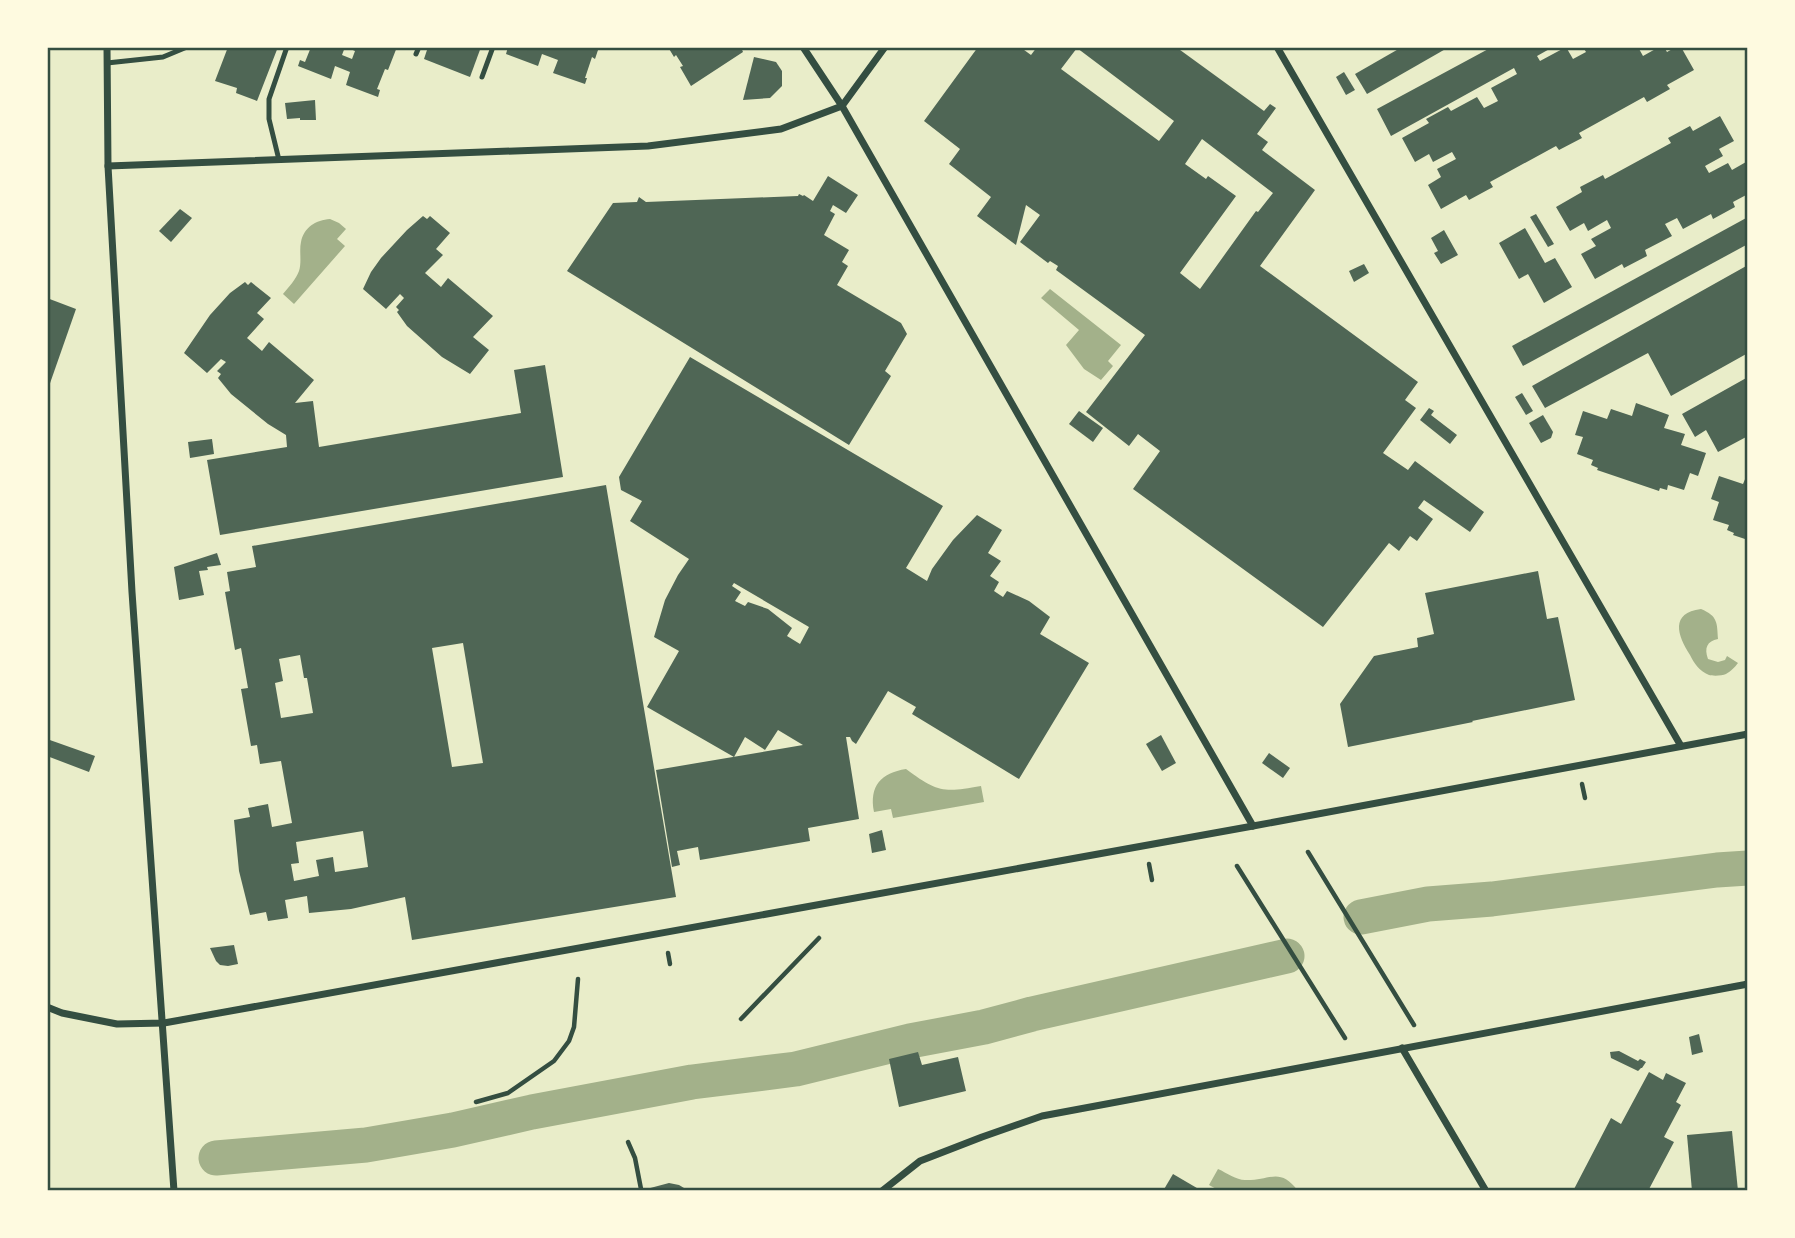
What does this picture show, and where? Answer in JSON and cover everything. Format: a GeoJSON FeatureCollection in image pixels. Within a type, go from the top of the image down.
{"type":"FeatureCollection","features":[{"type":"Feature","properties":{"kind":"street"},"geometry":{"type":"LineString","coordinates":[[107,47],[108,166],[132,605],[174,1191]]}},
{"type":"Feature","properties":{"kind":"street"},"geometry":{"type":"LineString","coordinates":[[803,47],[842,106],[1253,826]]}},
{"type":"Feature","properties":{"kind":"street"},"geometry":{"type":"LineString","coordinates":[[108,166],[648,146],[781,129],[842,106],[885,47]]}},
{"type":"Feature","properties":{"kind":"street"},"geometry":{"type":"LineString","coordinates":[[1277,47],[1681,746]]}},
{"type":"Feature","properties":{"kind":"street"},"geometry":{"type":"LineString","coordinates":[[47,1007],[62,1013],[117,1024],[164,1023],[1579,767],[1748,734]]}},
{"type":"Feature","properties":{"kind":"street"},"geometry":{"type":"LineString","coordinates":[[882,1191],[920,1160],[1042,1116],[1748,984]]}},
{"type":"Feature","properties":{"kind":"street"},"geometry":{"type":"LineString","coordinates":[[1402,1048],[1486,1191]]}},
{"type":"Feature","properties":{"kind":"lane"},"geometry":{"type":"LineString","coordinates":[[107,63],[163,57],[187,47]]}},
{"type":"Feature","properties":{"kind":"lane"},"geometry":{"type":"LineString","coordinates":[[279,160],[269,119],[268,99],[287,47]]}},
{"type":"Feature","properties":{"kind":"lane"},"geometry":{"type":"LineString","coordinates":[[416,54],[419,47]]}},
{"type":"Feature","properties":{"kind":"lane"},"geometry":{"type":"LineString","coordinates":[[482,77],[493,47]]}},
{"type":"Feature","properties":{"kind":"path"},"geometry":{"type":"LineString","coordinates":[[1308,852],[1414,1025]]}},
{"type":"Feature","properties":{"kind":"path"},"geometry":{"type":"LineString","coordinates":[[1237,866],[1345,1038]]}},
{"type":"Feature","properties":{"kind":"path"},"geometry":{"type":"LineString","coordinates":[[741,1019],[819,938]]}},
{"type":"Feature","properties":{"kind":"path"},"geometry":{"type":"LineString","coordinates":[[476,1102],[509,1093],[554,1060],[569,1041],[574,1027],[578,979]]}},
{"type":"Feature","properties":{"kind":"path"},"geometry":{"type":"LineString","coordinates":[[628,1142],[635,1158],[641,1189]]}},
{"type":"Feature","properties":{"kind":"shaded area"},"geometry":{"type":"Polygon","coordinates":[[[330,219],[346,229],[337,239],[345,246],[294,304],[283,294],[299,271],[300,245],[305,232],[311,225],[330,219]]]}},
{"type":"Feature","properties":{"kind":"shaded area"},"geometry":{"type":"Polygon","coordinates":[[[1050,289],[1121,345],[1108,361],[1113,366],[1101,380],[1084,369],[1066,345],[1079,330],[1041,298],[1050,289]]]}},
{"type":"Feature","properties":{"kind":"shaded area"},"geometry":{"type":"Polygon","coordinates":[[[1701,609],[1716,621],[1718,639],[1709,643],[1706,652],[1708,659],[1718,662],[1725,660],[1727,656],[1738,663],[1724,675],[1710,675],[1702,671],[1693,661],[1682,640],[1680,620],[1691,611],[1701,609]]]}},
{"type":"Feature","properties":{"kind":"shaded area"},"geometry":{"type":"Polygon","coordinates":[[[906,769],[941,789],[958,790],[981,786],[984,802],[893,818],[891,809],[874,812],[873,795],[879,782],[890,774],[906,769]]]}},
{"type":"Feature","properties":{"kind":"shaded area"},"geometry":{"type":"Polygon","coordinates":[[[1218,1169],[1242,1180],[1280,1177],[1292,1183],[1298,1191],[1220,1191],[1209,1185],[1218,1169]]]}},
{"type":"Feature","properties":{"kind":"building"},"geometry":{"type":"Polygon","coordinates":[[[228,47],[278,47],[257,101],[236,93],[237,88],[215,81],[228,47]]]}},
{"type":"Feature","properties":{"kind":"building"},"geometry":{"type":"Polygon","coordinates":[[[311,47],[345,47],[342,55],[352,59],[355,51],[346,47],[397,47],[377,89],[380,90],[378,97],[346,85],[350,72],[335,66],[331,79],[298,66],[300,60],[305,62],[311,47]]]}},
{"type":"Feature","properties":{"kind":"building"},"geometry":{"type":"Polygon","coordinates":[[[428,47],[481,47],[470,77],[424,59],[428,47]]]}},
{"type":"Feature","properties":{"kind":"building"},"geometry":{"type":"Polygon","coordinates":[[[508,47],[599,47],[595,59],[592,57],[585,84],[553,73],[558,60],[542,54],[538,66],[506,54],[508,47]]]}},
{"type":"Feature","properties":{"kind":"building"},"geometry":{"type":"Polygon","coordinates":[[[668,47],[741,47],[743,52],[691,86],[680,67],[683,66],[668,47]]]}},
{"type":"Feature","properties":{"kind":"building"},"geometry":{"type":"Polygon","coordinates":[[[978,47],[1020,47],[1031,55],[1037,47],[1176,47],[1264,111],[1270,104],[1276,108],[1257,134],[1268,142],[1262,150],[1315,190],[1260,266],[1418,382],[1405,400],[1416,408],[1383,453],[1408,470],[1415,461],[1484,512],[1470,532],[1424,500],[1418,508],[1433,519],[1417,541],[1410,536],[1399,551],[1389,543],[1323,627],[1133,489],[1160,451],[1138,434],[1129,446],[1086,412],[1145,335],[1056,270],[1058,266],[1050,261],[1048,263],[1020,242],[1040,215],[1026,205],[1016,245],[977,216],[991,197],[949,164],[960,149],[924,121],[978,47]],[[1077,48],[1061,69],[1159,141],[1174,121],[1077,48]],[[1202,139],[1185,164],[1236,196],[1180,273],[1200,289],[1256,211],[1258,212],[1273,193],[1202,139]]]}},
{"type":"Feature","properties":{"kind":"building"},"geometry":{"type":"Polygon","coordinates":[[[1402,47],[1449,47],[1367,94],[1355,74],[1402,47]]]}},
{"type":"Feature","properties":{"kind":"building"},"geometry":{"type":"Polygon","coordinates":[[[1492,47],[1553,47],[1537,56],[1540,61],[1566,47],[1573,59],[1586,52],[1583,47],[1638,47],[1643,56],[1659,47],[1664,47],[1667,52],[1681,47],[1694,70],[1667,85],[1670,89],[1647,102],[1644,97],[1579,133],[1582,138],[1559,150],[1556,146],[1490,182],[1493,187],[1469,200],[1466,195],[1441,209],[1428,185],[1441,177],[1437,169],[1456,159],[1452,152],[1433,162],[1429,154],[1415,162],[1402,138],[1429,123],[1426,119],[1448,107],[1451,111],[1477,97],[1484,108],[1498,101],[1491,88],[1517,74],[1514,68],[1391,136],[1377,109],[1492,47]]]}},
{"type":"Feature","properties":{"kind":"building"},"geometry":{"type":"Polygon","coordinates":[[[754,57],[776,62],[782,71],[782,86],[770,98],[743,100],[754,57]]]}},
{"type":"Feature","properties":{"kind":"building"},"geometry":{"type":"Polygon","coordinates":[[[1344,72],[1355,90],[1346,95],[1336,77],[1344,72]]]}},
{"type":"Feature","properties":{"kind":"building"},"geometry":{"type":"Polygon","coordinates":[[[315,100],[316,120],[287,119],[285,103],[315,100]]]}},
{"type":"Feature","properties":{"kind":"building"},"geometry":{"type":"Polygon","coordinates":[[[1720,116],[1734,141],[1719,149],[1723,156],[1705,166],[1709,173],[1728,163],[1732,170],[1746,162],[1748,194],[1733,202],[1735,207],[1713,219],[1711,214],[1683,229],[1677,218],[1665,224],[1672,236],[1645,250],[1647,256],[1624,268],[1622,264],[1595,279],[1581,254],[1596,246],[1591,239],[1611,228],[1607,220],[1588,231],[1584,223],[1570,231],[1556,207],[1582,192],[1580,187],[1603,175],[1605,179],[1671,143],[1668,138],[1690,126],[1693,131],[1720,116]]]}},
{"type":"Feature","properties":{"kind":"building"},"geometry":{"type":"Polygon","coordinates":[[[828,176],[858,195],[846,213],[833,205],[830,211],[835,214],[824,235],[849,250],[842,262],[848,266],[837,285],[901,323],[907,334],[885,371],[891,376],[849,445],[567,271],[613,203],[637,202],[639,197],[646,202],[799,194],[813,201],[828,176]]]}},
{"type":"Feature","properties":{"kind":"building"},"geometry":{"type":"Polygon","coordinates":[[[180,209],[192,218],[171,242],[159,231],[180,209]]]}},
{"type":"Feature","properties":{"kind":"building"},"geometry":{"type":"Polygon","coordinates":[[[1536,214],[1554,244],[1548,247],[1530,217],[1536,214]]]}},
{"type":"Feature","properties":{"kind":"building"},"geometry":{"type":"Polygon","coordinates":[[[423,216],[427,219],[430,216],[450,233],[436,249],[443,255],[425,273],[441,287],[448,278],[493,316],[473,337],[489,350],[470,374],[442,357],[407,326],[397,312],[399,310],[396,307],[404,298],[400,294],[386,309],[363,289],[381,258],[423,216]]]}},
{"type":"Feature","properties":{"kind":"building"},"geometry":{"type":"Polygon","coordinates":[[[1748,217],[1748,244],[1523,366],[1512,346],[1748,217]]]}},
{"type":"Feature","properties":{"kind":"building"},"geometry":{"type":"Polygon","coordinates":[[[1525,228],[1545,263],[1555,258],[1572,287],[1544,303],[1528,274],[1519,279],[1499,243],[1525,228]]]}},
{"type":"Feature","properties":{"kind":"building"},"geometry":{"type":"Polygon","coordinates":[[[1444,230],[1458,255],[1441,264],[1434,253],[1438,251],[1431,238],[1444,230]]]}},
{"type":"Feature","properties":{"kind":"building"},"geometry":{"type":"Polygon","coordinates":[[[1364,264],[1369,273],[1354,282],[1349,271],[1364,264]]]}},
{"type":"Feature","properties":{"kind":"building"},"geometry":{"type":"Polygon","coordinates":[[[1748,265],[1748,353],[1671,396],[1648,353],[1545,408],[1532,386],[1748,265]]]}},
{"type":"Feature","properties":{"kind":"building"},"geometry":{"type":"Polygon","coordinates":[[[245,282],[248,285],[251,282],[271,298],[257,313],[264,319],[247,338],[262,351],[269,342],[314,380],[295,403],[313,401],[319,447],[521,413],[514,370],[545,365],[563,477],[220,535],[207,460],[287,447],[286,435],[231,394],[218,378],[221,374],[217,371],[226,362],[221,359],[207,373],[184,353],[210,315],[230,293],[245,282]]]}},
{"type":"Feature","properties":{"kind":"building"},"geometry":{"type":"Polygon","coordinates":[[[47,298],[76,309],[48,389],[47,389],[47,298]]]}},
{"type":"Feature","properties":{"kind":"building"},"geometry":{"type":"Polygon","coordinates":[[[690,357],[943,506],[906,568],[927,581],[932,569],[953,540],[977,515],[1002,530],[988,553],[1001,561],[990,576],[999,582],[994,591],[1003,597],[1007,591],[1029,601],[1050,617],[1040,634],[1089,663],[1019,779],[912,714],[916,707],[888,691],[856,744],[850,737],[846,737],[859,819],[808,828],[810,841],[700,860],[698,847],[677,851],[680,865],[672,867],[656,770],[734,757],[647,707],[679,651],[654,637],[665,600],[689,559],[630,521],[642,501],[621,490],[619,477],[690,357]],[[734,583],[732,586],[741,592],[735,601],[745,606],[748,602],[768,609],[792,628],[787,636],[800,644],[809,627],[734,583]],[[778,730],[765,750],[745,737],[734,757],[803,745],[778,730]]]}},
{"type":"Feature","properties":{"kind":"building"},"geometry":{"type":"Polygon","coordinates":[[[1748,377],[1748,436],[1718,452],[1706,430],[1695,437],[1682,414],[1748,377]]]}},
{"type":"Feature","properties":{"kind":"building"},"geometry":{"type":"Polygon","coordinates":[[[1522,393],[1533,411],[1526,415],[1515,397],[1522,393]]]}},
{"type":"Feature","properties":{"kind":"building"},"geometry":{"type":"Polygon","coordinates":[[[1636,403],[1669,415],[1664,428],[1685,434],[1681,445],[1706,453],[1698,476],[1690,473],[1684,490],[1668,485],[1667,490],[1660,488],[1659,491],[1597,470],[1598,468],[1591,465],[1593,460],[1577,454],[1583,437],[1575,435],[1583,411],[1607,419],[1611,409],[1632,416],[1636,403]]]}},
{"type":"Feature","properties":{"kind":"building"},"geometry":{"type":"Polygon","coordinates":[[[1429,408],[1434,411],[1431,415],[1457,435],[1450,444],[1420,420],[1429,408]]]}},
{"type":"Feature","properties":{"kind":"building"},"geometry":{"type":"Polygon","coordinates":[[[1079,411],[1103,428],[1093,442],[1069,424],[1079,411]]]}},
{"type":"Feature","properties":{"kind":"building"},"geometry":{"type":"Polygon","coordinates":[[[1543,415],[1553,432],[1551,438],[1541,443],[1529,423],[1543,415]]]}},
{"type":"Feature","properties":{"kind":"building"},"geometry":{"type":"Polygon","coordinates":[[[212,439],[214,454],[190,458],[188,442],[212,439]]]}},
{"type":"Feature","properties":{"kind":"building"},"geometry":{"type":"Polygon","coordinates":[[[1748,472],[1748,540],[1733,535],[1734,533],[1727,530],[1729,525],[1713,520],[1719,502],[1711,499],[1719,476],[1743,484],[1748,472]]]}},
{"type":"Feature","properties":{"kind":"building"},"geometry":{"type":"Polygon","coordinates":[[[606,485],[676,897],[412,940],[405,897],[351,909],[309,913],[307,896],[285,900],[288,918],[268,921],[266,912],[250,915],[239,871],[234,820],[250,817],[248,808],[268,804],[272,827],[292,823],[281,761],[260,764],[257,745],[251,746],[241,689],[248,688],[241,648],[235,650],[225,592],[230,591],[227,572],[256,567],[252,546],[606,485]],[[463,643],[432,648],[452,767],[483,763],[463,643]],[[300,655],[279,659],[283,681],[275,683],[281,718],[313,713],[300,655]],[[363,831],[296,842],[299,863],[291,864],[294,881],[319,876],[316,860],[333,857],[335,872],[368,867],[363,831]]]}},
{"type":"Feature","properties":{"kind":"building"},"geometry":{"type":"Polygon","coordinates":[[[217,553],[221,565],[199,571],[204,595],[179,600],[174,567],[217,553]]]}},
{"type":"Feature","properties":{"kind":"building"},"geometry":{"type":"Polygon","coordinates":[[[1538,571],[1547,619],[1558,617],[1575,700],[1348,747],[1340,704],[1374,656],[1418,647],[1417,638],[1434,634],[1425,593],[1538,571]]]}},
{"type":"Feature","properties":{"kind":"building"},"geometry":{"type":"Polygon","coordinates":[[[1161,735],[1176,763],[1162,771],[1146,744],[1161,735]]]}},
{"type":"Feature","properties":{"kind":"building"},"geometry":{"type":"Polygon","coordinates":[[[47,739],[95,756],[89,772],[47,756],[47,739]]]}},
{"type":"Feature","properties":{"kind":"building"},"geometry":{"type":"Polygon","coordinates":[[[1269,753],[1290,768],[1283,778],[1262,763],[1269,753]]]}},
{"type":"Feature","properties":{"kind":"building"},"geometry":{"type":"Polygon","coordinates":[[[882,830],[886,850],[872,853],[869,834],[882,830]]]}},
{"type":"Feature","properties":{"kind":"building"},"geometry":{"type":"Polygon","coordinates":[[[234,945],[238,964],[220,965],[210,948],[234,945]]]}},
{"type":"Feature","properties":{"kind":"building"},"geometry":{"type":"Polygon","coordinates":[[[1699,1034],[1703,1052],[1692,1055],[1689,1037],[1699,1034]]]}},
{"type":"Feature","properties":{"kind":"building"},"geometry":{"type":"Polygon","coordinates":[[[1619,1051],[1646,1062],[1638,1071],[1611,1058],[1610,1052],[1619,1051]]]}},
{"type":"Feature","properties":{"kind":"building"},"geometry":{"type":"Polygon","coordinates":[[[918,1052],[922,1065],[958,1057],[966,1091],[899,1107],[889,1059],[918,1052]]]}},
{"type":"Feature","properties":{"kind":"building"},"geometry":{"type":"Polygon","coordinates":[[[1649,1072],[1663,1080],[1666,1073],[1686,1083],[1676,1102],[1681,1105],[1664,1137],[1674,1142],[1648,1191],[1573,1191],[1611,1118],[1621,1124],[1649,1072]]]}},
{"type":"Feature","properties":{"kind":"building"},"geometry":{"type":"Polygon","coordinates":[[[1732,1131],[1738,1191],[1692,1191],[1687,1135],[1732,1131]]]}},
{"type":"Feature","properties":{"kind":"building"},"geometry":{"type":"Polygon","coordinates":[[[1173,1174],[1202,1191],[1163,1191],[1173,1174]]]}},
{"type":"Feature","properties":{"kind":"building"},"geometry":{"type":"Polygon","coordinates":[[[669,1183],[689,1191],[639,1191],[669,1183]]]}},
{"type":"Feature","properties":{"kind":"waterway"},"geometry":{"type":"LineString","coordinates":[[1361,917],[1428,904],[1492,899],[1748,868]]}},
{"type":"Feature","properties":{"kind":"waterway"},"geometry":{"type":"LineString","coordinates":[[216,1158],[366,1145],[692,1082],[796,1069],[1287,956]]}}]}
